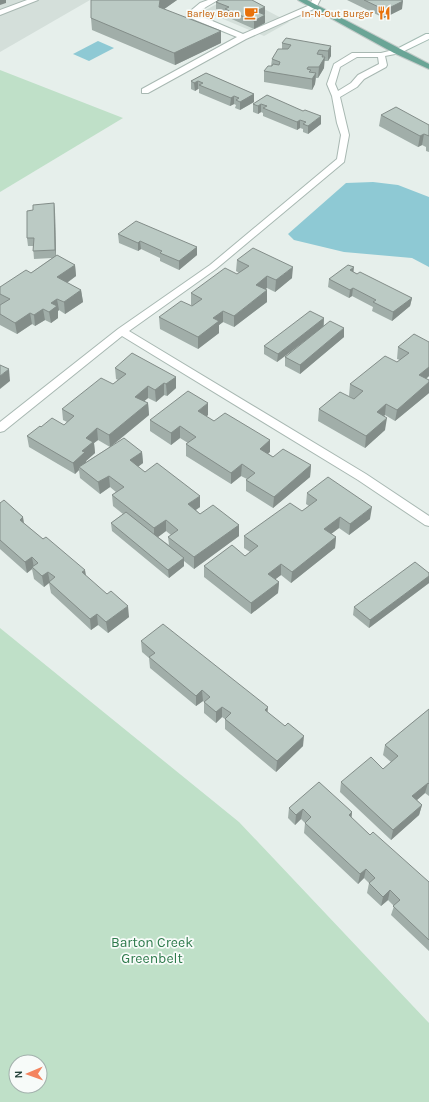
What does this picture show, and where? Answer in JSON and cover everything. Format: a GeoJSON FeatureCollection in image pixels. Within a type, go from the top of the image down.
{"type":"FeatureCollection","features":[{"type":"Feature","properties":{"kind":"main road"},"geometry":{"type":"LineString","coordinates":[[302,0],[315,3],[397,51],[429,67]]}},
{"type":"Feature","properties":{"kind":"street"},"geometry":{"type":"LineString","coordinates":[[0,13],[34,0]]}},
{"type":"Feature","properties":{"kind":"street"},"geometry":{"type":"LineString","coordinates":[[214,0],[203,5],[191,15],[242,37]]}},
{"type":"Feature","properties":{"kind":"street"},"geometry":{"type":"LineString","coordinates":[[145,91],[242,37],[315,3]]}},
{"type":"Feature","properties":{"kind":"street"},"geometry":{"type":"LineString","coordinates":[[0,428],[122,330],[213,267],[341,160],[345,135],[336,96],[331,84],[337,66],[355,55],[381,55],[397,51],[429,36]]}},
{"type":"Feature","properties":{"kind":"street"},"geometry":{"type":"LineString","coordinates":[[336,96],[354,85],[360,76],[383,65],[381,55]]}},
{"type":"Feature","properties":{"kind":"street"},"geometry":{"type":"LineString","coordinates":[[122,330],[362,477],[429,522]]}},
{"type":"Feature","properties":{"kind":"shaded area"},"geometry":{"type":"Polygon","coordinates":[[[0,0],[90,0],[0,52],[0,0]]]}},
{"type":"Feature","properties":{"kind":"shaded area"},"geometry":{"type":"Polygon","coordinates":[[[224,0],[247,0],[289,22],[264,36],[204,11],[224,0]]]}},
{"type":"Feature","properties":{"kind":"green space"},"geometry":{"type":"Polygon","coordinates":[[[0,70],[123,118],[0,192],[0,70]]]}},
{"type":"Feature","properties":{"kind":"green space","name":"Barton Creek Greenbelt"},"geometry":{"type":"Polygon","coordinates":[[[0,628],[239,822],[429,1023],[429,1102],[0,1102],[0,628]]]}},
{"type":"Feature","properties":{"kind":"water"},"geometry":{"type":"Polygon","coordinates":[[[98,41],[114,48],[89,61],[73,54],[98,41]]]}},
{"type":"Feature","properties":{"kind":"water"},"geometry":{"type":"Polygon","coordinates":[[[373,182],[398,185],[429,197],[429,267],[412,258],[344,252],[294,240],[288,234],[346,183],[373,182]]]}},
{"type":"Feature","properties":{"kind":"building"},"geometry":{"type":"Polygon","coordinates":[[[91,0],[160,0],[159,7],[221,31],[174,53],[91,18],[91,0]]]}},
{"type":"Feature","properties":{"kind":"building"},"geometry":{"type":"Polygon","coordinates":[[[219,0],[252,0],[265,7],[256,11],[265,15],[254,21],[225,9],[229,7],[216,2],[219,0]]]}},
{"type":"Feature","properties":{"kind":"building"},"geometry":{"type":"Polygon","coordinates":[[[364,0],[401,0],[403,1],[385,10],[364,0]]]}},
{"type":"Feature","properties":{"kind":"building"},"geometry":{"type":"Polygon","coordinates":[[[286,38],[331,46],[328,51],[319,50],[317,54],[325,57],[319,67],[308,67],[307,69],[311,70],[309,72],[316,73],[312,79],[264,71],[268,66],[272,66],[273,64],[279,65],[280,62],[272,59],[278,49],[288,49],[291,45],[282,43],[286,38]]]}},
{"type":"Feature","properties":{"kind":"building"},"geometry":{"type":"Polygon","coordinates":[[[206,73],[254,94],[240,102],[236,100],[239,98],[234,96],[231,98],[199,85],[203,83],[198,81],[194,83],[191,81],[206,73]]]}},
{"type":"Feature","properties":{"kind":"building"},"geometry":{"type":"Polygon","coordinates":[[[267,95],[303,111],[305,110],[321,116],[308,126],[303,124],[306,122],[300,120],[297,122],[263,108],[267,106],[261,104],[258,106],[253,104],[267,95]]]}},
{"type":"Feature","properties":{"kind":"building"},"geometry":{"type":"Polygon","coordinates":[[[396,107],[429,125],[429,136],[424,134],[420,136],[381,115],[396,107]]]}},
{"type":"Feature","properties":{"kind":"building"},"geometry":{"type":"Polygon","coordinates":[[[54,203],[55,250],[33,251],[34,238],[27,238],[27,211],[33,210],[33,205],[54,203]]]}},
{"type":"Feature","properties":{"kind":"building"},"geometry":{"type":"Polygon","coordinates":[[[136,221],[197,247],[179,261],[160,253],[162,251],[140,241],[138,243],[118,234],[136,221]]]}},
{"type":"Feature","properties":{"kind":"building"},"geometry":{"type":"Polygon","coordinates":[[[253,248],[293,267],[276,280],[267,276],[256,285],[267,290],[234,316],[223,311],[213,318],[219,321],[198,337],[159,317],[181,301],[192,306],[202,299],[191,293],[225,268],[237,274],[249,266],[237,260],[253,248]]]}},
{"type":"Feature","properties":{"kind":"building"},"geometry":{"type":"Polygon","coordinates":[[[57,255],[75,265],[57,277],[81,290],[64,302],[57,299],[51,303],[57,306],[49,312],[43,309],[34,315],[30,313],[15,323],[0,314],[0,305],[10,299],[0,294],[0,287],[26,270],[31,273],[57,255]]]}},
{"type":"Feature","properties":{"kind":"building"},"geometry":{"type":"Polygon","coordinates":[[[348,265],[354,267],[350,270],[357,274],[360,272],[412,298],[393,312],[373,302],[376,300],[353,288],[350,290],[329,279],[348,265]]]}},
{"type":"Feature","properties":{"kind":"building"},"geometry":{"type":"Polygon","coordinates":[[[310,311],[324,318],[278,354],[264,346],[310,311]]]}},
{"type":"Feature","properties":{"kind":"building"},"geometry":{"type":"Polygon","coordinates":[[[330,321],[344,328],[300,365],[285,357],[330,321]]]}},
{"type":"Feature","properties":{"kind":"building"},"geometry":{"type":"Polygon","coordinates":[[[414,334],[429,342],[429,367],[419,375],[429,380],[429,382],[397,410],[386,404],[377,412],[387,418],[366,436],[319,409],[340,392],[354,399],[363,391],[350,384],[385,356],[397,362],[409,353],[398,347],[414,334]]]}},
{"type":"Feature","properties":{"kind":"building"},"geometry":{"type":"Polygon","coordinates":[[[132,353],[176,377],[166,384],[164,383],[155,390],[148,386],[135,397],[148,403],[109,435],[97,428],[86,438],[93,442],[82,451],[85,452],[73,463],[27,436],[52,418],[64,425],[74,416],[62,409],[101,378],[113,384],[126,374],[115,368],[132,353]]]}},
{"type":"Feature","properties":{"kind":"building"},"geometry":{"type":"Polygon","coordinates":[[[0,365],[9,369],[0,376],[0,365]]]}},
{"type":"Feature","properties":{"kind":"building"},"geometry":{"type":"Polygon","coordinates":[[[188,391],[208,403],[198,411],[214,421],[225,413],[270,440],[260,449],[273,457],[283,449],[311,465],[274,497],[246,480],[255,473],[242,464],[231,473],[186,444],[196,437],[180,426],[171,433],[150,420],[188,391]]]}},
{"type":"Feature","properties":{"kind":"building"},"geometry":{"type":"Polygon","coordinates":[[[124,438],[142,452],[130,460],[145,472],[157,463],[200,496],[188,504],[200,514],[213,505],[239,525],[194,557],[168,537],[178,530],[166,520],[154,528],[112,495],[124,487],[109,476],[98,482],[79,467],[124,438]]]}},
{"type":"Feature","properties":{"kind":"building"},"geometry":{"type":"Polygon","coordinates":[[[328,477],[372,507],[350,524],[340,517],[324,529],[336,537],[292,572],[281,564],[268,574],[279,582],[251,603],[204,566],[232,545],[245,556],[258,546],[244,536],[290,503],[302,511],[317,500],[307,493],[328,477]]]}},
{"type":"Feature","properties":{"kind":"building"},"geometry":{"type":"Polygon","coordinates":[[[4,500],[23,517],[20,520],[43,539],[46,537],[85,570],[82,572],[107,594],[111,591],[128,606],[106,622],[97,614],[90,619],[49,582],[55,577],[48,572],[42,576],[32,567],[38,563],[32,557],[25,562],[0,540],[0,503],[4,500]]]}},
{"type":"Feature","properties":{"kind":"building"},"geometry":{"type":"Polygon","coordinates":[[[126,512],[184,558],[168,570],[111,523],[126,512]]]}},
{"type":"Feature","properties":{"kind":"building"},"geometry":{"type":"Polygon","coordinates":[[[415,562],[429,573],[429,576],[370,620],[354,607],[415,562]]]}},
{"type":"Feature","properties":{"kind":"building"},"geometry":{"type":"Polygon","coordinates":[[[163,624],[268,707],[265,710],[285,726],[288,723],[304,736],[277,761],[225,719],[231,713],[222,707],[216,712],[204,702],[210,697],[202,690],[196,696],[149,657],[155,653],[141,641],[163,624]]]}},
{"type":"Feature","properties":{"kind":"building"},"geometry":{"type":"Polygon","coordinates":[[[429,709],[429,784],[428,783],[412,796],[422,805],[393,830],[341,782],[371,757],[383,769],[398,756],[385,745],[429,709]]]}},
{"type":"Feature","properties":{"kind":"building"},"geometry":{"type":"Polygon","coordinates":[[[319,782],[352,812],[349,815],[370,835],[373,832],[429,882],[429,940],[393,906],[400,900],[390,890],[383,897],[369,883],[375,878],[366,869],[360,874],[305,823],[311,817],[303,809],[296,815],[289,808],[319,782]]]}},
{"type":"Feature","properties":{"kind":"place","name":"Barley Bean"},"geometry":{"type":"Point","coordinates":[251,13]}},
{"type":"Feature","properties":{"kind":"place","name":"In-N-Out Burger"},"geometry":{"type":"Point","coordinates":[384,13]}}]}
